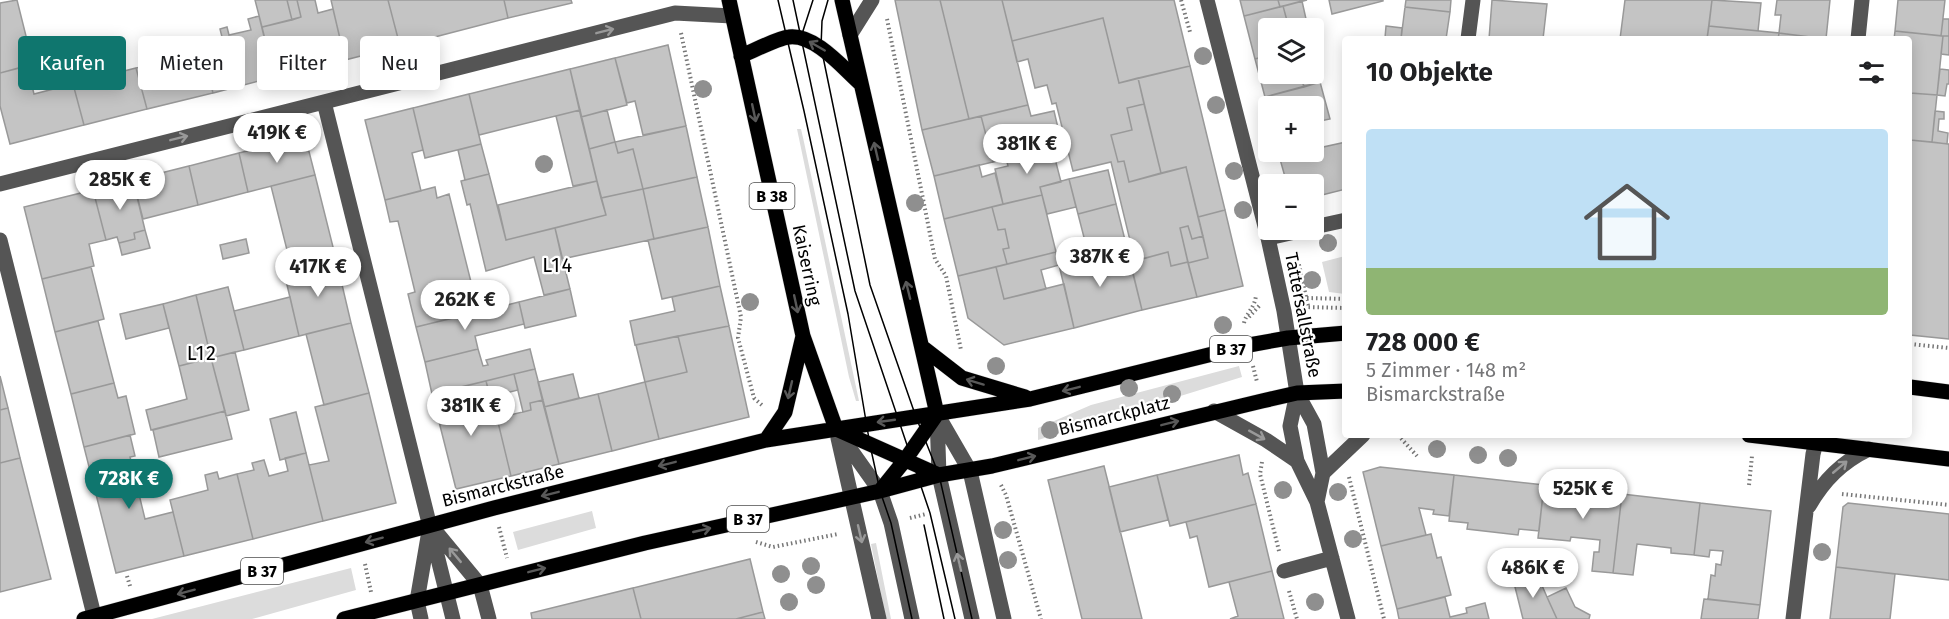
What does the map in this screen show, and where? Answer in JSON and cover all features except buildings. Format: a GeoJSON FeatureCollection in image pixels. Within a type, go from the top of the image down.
{"type":"FeatureCollection","features":[{"type":"Feature","properties":{"kind":"main road","name":"Kaiserring"},"geometry":{"type":"LineString","coordinates":[[729,0],[803,336],[836,429]]}},
{"type":"Feature","properties":{"kind":"main road"},"geometry":{"type":"LineString","coordinates":[[842,0],[937,414],[880,491]]}},
{"type":"Feature","properties":{"kind":"main road"},"geometry":{"type":"LineString","coordinates":[[741,56],[788,36],[801,38],[820,47],[861,84]]}},
{"type":"Feature","properties":{"kind":"main road","name":"B 37"},"geometry":{"type":"LineString","coordinates":[[1288,338],[1342,333]]}},
{"type":"Feature","properties":{"kind":"main road","name":"B 38"},"geometry":{"type":"LineString","coordinates":[[766,440],[785,412],[803,336]]}},
{"type":"Feature","properties":{"kind":"main road","name":"Bismarckplatz"},"geometry":{"type":"LineString","coordinates":[[937,414],[1030,399],[1249,345],[1288,338]]}},
{"type":"Feature","properties":{"kind":"main road"},"geometry":{"type":"LineString","coordinates":[[922,347],[962,378],[1030,399]]}},
{"type":"Feature","properties":{"kind":"main road"},"geometry":{"type":"LineString","coordinates":[[1912,387],[1949,392]]}},
{"type":"Feature","properties":{"kind":"main road","name":"B 37"},"geometry":{"type":"LineString","coordinates":[[1297,393],[1342,391]]}},
{"type":"Feature","properties":{"kind":"main road","name":"Bismarckplatz"},"geometry":{"type":"LineString","coordinates":[[939,475],[970,471],[1297,393]]}},
{"type":"Feature","properties":{"kind":"main road","name":"Bismarckstraße"},"geometry":{"type":"LineString","coordinates":[[91,618],[430,525],[766,440],[937,414]]}},
{"type":"Feature","properties":{"kind":"main road"},"geometry":{"type":"LineString","coordinates":[[836,429],[939,475]]}},
{"type":"Feature","properties":{"kind":"main road"},"geometry":{"type":"LineString","coordinates":[[1771,438],[1949,459]]}},
{"type":"Feature","properties":{"kind":"main road","name":"B 37"},"geometry":{"type":"LineString","coordinates":[[344,619],[645,543],[880,491],[939,475]]}},
{"type":"Feature","properties":{"kind":"street"},"geometry":{"type":"LineString","coordinates":[[850,35],[872,0]]}},
{"type":"Feature","properties":{"kind":"street","name":"Tattersallstraße"},"geometry":{"type":"LineString","coordinates":[[1208,0],[1258,198]]}},
{"type":"Feature","properties":{"kind":"street"},"geometry":{"type":"LineString","coordinates":[[1468,36],[1473,0]]}},
{"type":"Feature","properties":{"kind":"street"},"geometry":{"type":"LineString","coordinates":[[1858,36],[1862,0]]}},
{"type":"Feature","properties":{"kind":"street"},"geometry":{"type":"LineString","coordinates":[[0,184],[675,13],[732,16]]}},
{"type":"Feature","properties":{"kind":"street"},"geometry":{"type":"LineString","coordinates":[[324,102],[453,619]]}},
{"type":"Feature","properties":{"kind":"street"},"geometry":{"type":"LineString","coordinates":[[1324,225],[1342,221]]}},
{"type":"Feature","properties":{"kind":"street"},"geometry":{"type":"LineString","coordinates":[[0,240],[91,618]]}},
{"type":"Feature","properties":{"kind":"street","name":"Tattersallstraße"},"geometry":{"type":"LineString","coordinates":[[1268,240],[1282,301],[1297,393],[1314,424],[1323,472],[1317,502]]}},
{"type":"Feature","properties":{"kind":"street","name":"Tattersallstraße"},"geometry":{"type":"LineString","coordinates":[[1297,393],[1290,426],[1297,461],[1317,502],[1348,619]]}},
{"type":"Feature","properties":{"kind":"street","name":"Tattersallstraße"},"geometry":{"type":"LineString","coordinates":[[1214,411],[1266,440],[1297,461]]}},
{"type":"Feature","properties":{"kind":"street"},"geometry":{"type":"LineString","coordinates":[[937,414],[970,471],[1004,619]]}},
{"type":"Feature","properties":{"kind":"street"},"geometry":{"type":"LineString","coordinates":[[937,414],[939,475],[972,619]]}},
{"type":"Feature","properties":{"kind":"street"},"geometry":{"type":"LineString","coordinates":[[836,429],[880,491],[891,523],[912,619]]}},
{"type":"Feature","properties":{"kind":"street"},"geometry":{"type":"LineString","coordinates":[[836,429],[879,619]]}},
{"type":"Feature","properties":{"kind":"street"},"geometry":{"type":"LineString","coordinates":[[1323,472],[1360,438]]}},
{"type":"Feature","properties":{"kind":"street"},"geometry":{"type":"LineString","coordinates":[[1793,619],[1816,444]]}},
{"type":"Feature","properties":{"kind":"street"},"geometry":{"type":"LineString","coordinates":[[1807,510],[1817,492],[1835,471],[1856,455],[1869,449]]}},
{"type":"Feature","properties":{"kind":"street"},"geometry":{"type":"LineString","coordinates":[[430,525],[480,585],[489,619]]}},
{"type":"Feature","properties":{"kind":"street"},"geometry":{"type":"LineString","coordinates":[[421,619],[417,601],[430,525]]}},
{"type":"Feature","properties":{"kind":"street"},"geometry":{"type":"LineString","coordinates":[[1284,571],[1332,558]]}},
{"type":"Feature","properties":{"kind":"path"},"geometry":{"type":"LineString","coordinates":[[1181,0],[1190,33]]}},
{"type":"Feature","properties":{"kind":"path"},"geometry":{"type":"LineString","coordinates":[[885,12],[935,259],[946,276],[962,355]]}},
{"type":"Feature","properties":{"kind":"path"},"geometry":{"type":"LineString","coordinates":[[675,13],[691,75],[741,317],[738,338],[754,398],[766,409]]}},
{"type":"Feature","properties":{"kind":"path"},"geometry":{"type":"LineString","coordinates":[[1299,240],[1308,306],[1342,308]]}},
{"type":"Feature","properties":{"kind":"path"},"geometry":{"type":"LineString","coordinates":[[1244,322],[1256,302],[1255,286]]}},
{"type":"Feature","properties":{"kind":"path"},"geometry":{"type":"LineString","coordinates":[[1282,301],[1307,298],[1342,299]]}},
{"type":"Feature","properties":{"kind":"path"},"geometry":{"type":"LineString","coordinates":[[1912,344],[1949,348]]}},
{"type":"Feature","properties":{"kind":"path"},"geometry":{"type":"LineString","coordinates":[[1401,438],[1417,456]]}},
{"type":"Feature","properties":{"kind":"path"},"geometry":{"type":"LineString","coordinates":[[1348,472],[1384,619]]}},
{"type":"Feature","properties":{"kind":"path"},"geometry":{"type":"LineString","coordinates":[[1817,492],[1949,505]]}},
{"type":"Feature","properties":{"kind":"path"},"geometry":{"type":"LineString","coordinates":[[977,502],[1006,495],[1041,619]]}},
{"type":"Feature","properties":{"kind":"path"},"geometry":{"type":"LineString","coordinates":[[891,523],[946,509]]}},
{"type":"Feature","properties":{"kind":"path"},"geometry":{"type":"LineString","coordinates":[[751,542],[773,547],[859,529]]}},
{"type":"Feature","properties":{"kind":"path"},"geometry":{"type":"LineString","coordinates":[[813,532],[814,538]]}},
{"type":"Feature","properties":{"kind":"path"},"geometry":{"type":"LineString","coordinates":[[360,544],[375,611]]}},
{"type":"Feature","properties":{"kind":"shaded area"},"geometry":{"type":"Polygon","coordinates":[[[797,129],[801,129],[804,142],[859,401],[856,401],[849,377],[797,129]]]}},
{"type":"Feature","properties":{"kind":"shaded area"},"geometry":{"type":"Polygon","coordinates":[[[1342,257],[1342,294],[1329,292],[1322,262],[1342,257]]]}},
{"type":"Feature","properties":{"kind":"shaded area"},"geometry":{"type":"Polygon","coordinates":[[[1239,366],[1242,377],[1038,440],[1038,428],[1091,405],[1239,366]]]}},
{"type":"Feature","properties":{"kind":"shaded area"},"geometry":{"type":"Polygon","coordinates":[[[592,511],[596,528],[518,550],[513,532],[592,511]]]}},
{"type":"Feature","properties":{"kind":"shaded area"},"geometry":{"type":"Polygon","coordinates":[[[876,543],[891,619],[886,619],[871,544],[876,543]]]}},
{"type":"Feature","properties":{"kind":"shaded area"},"geometry":{"type":"Polygon","coordinates":[[[351,568],[356,590],[252,619],[152,619],[351,568]]]}},
{"type":"Feature","properties":{"kind":"tram line"},"geometry":{"type":"LineString","coordinates":[[778,0],[848,314],[870,445],[880,491],[891,523],[912,619]]}},
{"type":"Feature","properties":{"kind":"tram line"},"geometry":{"type":"LineString","coordinates":[[793,0],[855,291],[930,513],[955,619]]}},
{"type":"Feature","properties":{"kind":"tram line"},"geometry":{"type":"LineString","coordinates":[[802,34],[813,0]]}},
{"type":"Feature","properties":{"kind":"tram line"},"geometry":{"type":"LineString","coordinates":[[828,0],[822,21],[821,47],[870,285],[916,417],[939,475],[972,619]]}},
{"type":"Feature","properties":{"kind":"tram line"},"geometry":{"type":"LineString","coordinates":[[924,525],[944,619]]}},
{"type":"Feature","properties":{"kind":"district","name":"L14"},"geometry":{"type":"Point","coordinates":[558,265]}},
{"type":"Feature","properties":{"kind":"district","name":"L12"},"geometry":{"type":"Point","coordinates":[202,353]}}]}
